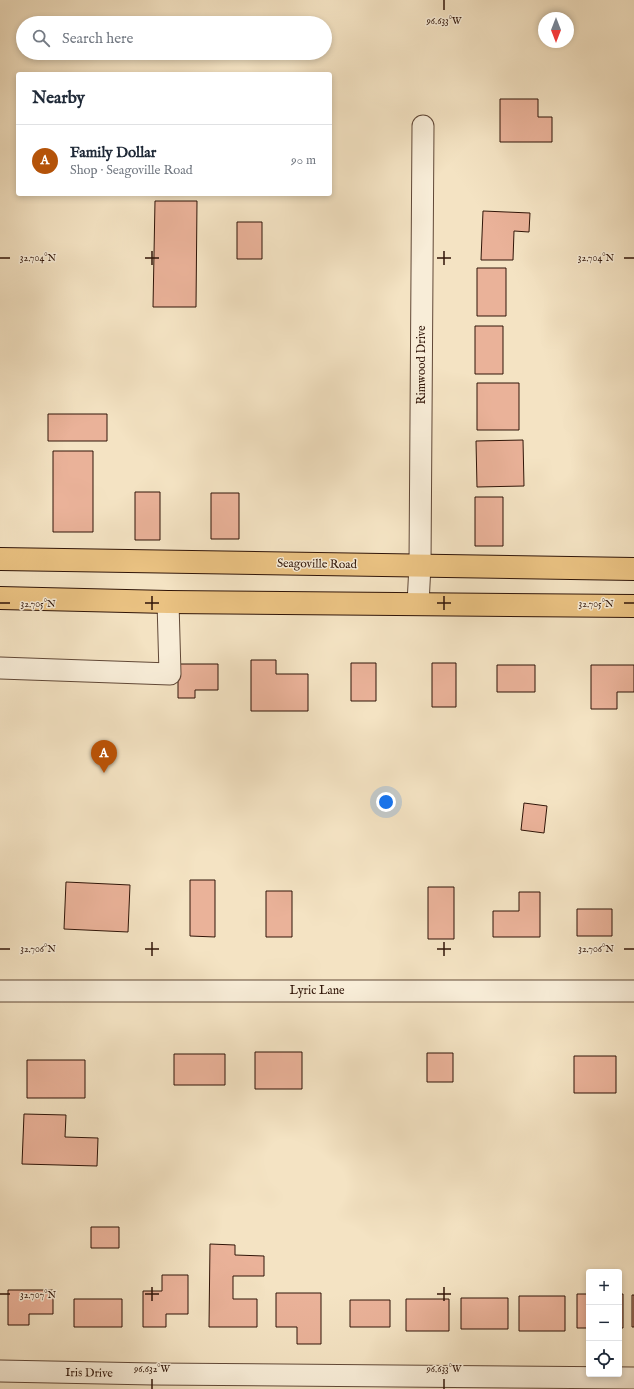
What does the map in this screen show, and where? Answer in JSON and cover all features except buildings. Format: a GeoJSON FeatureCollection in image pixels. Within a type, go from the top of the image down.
{"type":"FeatureCollection","features":[{"type":"Feature","properties":{"kind":"main road","name":"Seagoville Road"},"geometry":{"type":"LineString","coordinates":[[0,559],[634,569]]}},
{"type":"Feature","properties":{"kind":"main road"},"geometry":{"type":"LineString","coordinates":[[0,598],[168,602],[634,606]]}},
{"type":"Feature","properties":{"kind":"street","name":"Rimwood Drive"},"geometry":{"type":"LineString","coordinates":[[418,604],[420,565],[423,126]]}},
{"type":"Feature","properties":{"kind":"street"},"geometry":{"type":"LineString","coordinates":[[0,668],[170,674],[168,602]]}},
{"type":"Feature","properties":{"kind":"street","name":"Lyric Lane"},"geometry":{"type":"LineString","coordinates":[[0,991],[634,992]]}},
{"type":"Feature","properties":{"kind":"street","name":"Iris Drive"},"geometry":{"type":"LineString","coordinates":[[0,1371],[634,1378]]}},
{"type":"Feature","properties":{"kind":"place","name":"Family Dollar"},"geometry":{"type":"Point","coordinates":[104,773]}}]}
